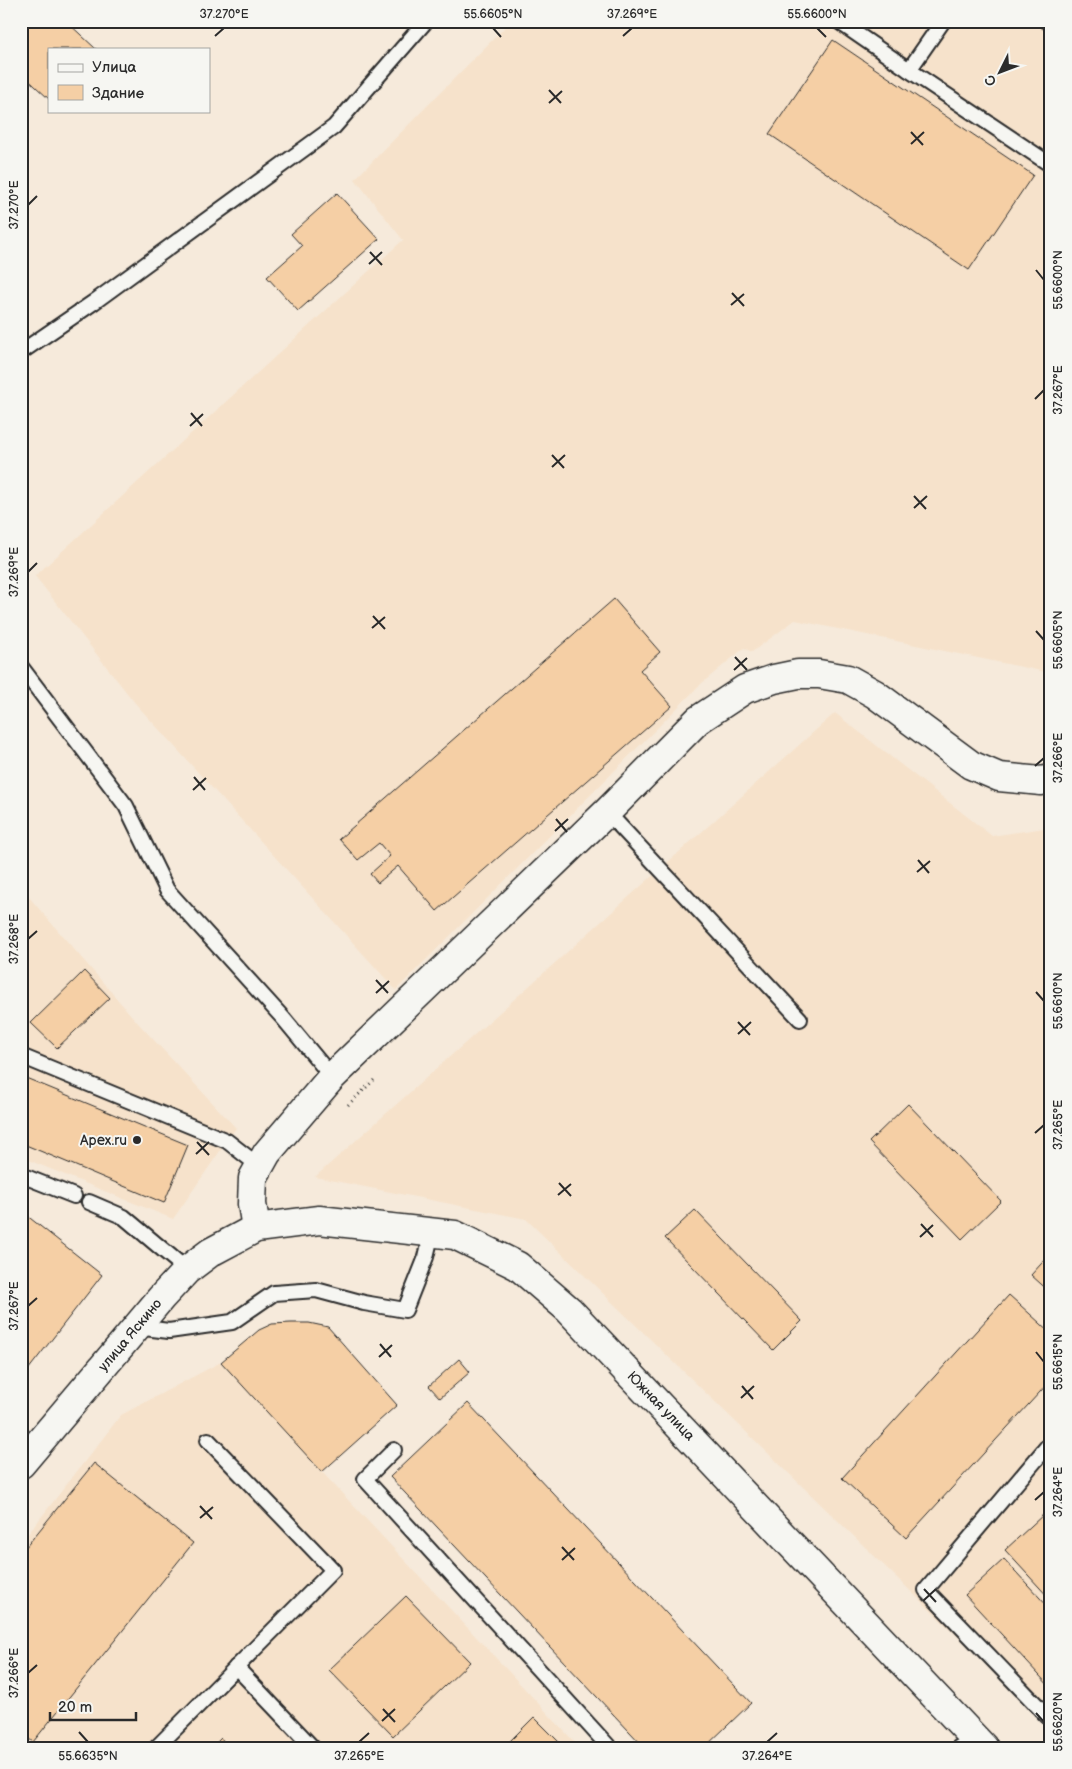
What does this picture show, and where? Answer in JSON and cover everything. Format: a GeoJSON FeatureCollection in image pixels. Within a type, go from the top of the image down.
{"type":"FeatureCollection","features":[{"type":"Feature","properties":{"kind":"street"},"geometry":{"type":"LineString","coordinates":[[256,1228],[252,1204],[252,1187],[253,1178],[259,1166],[267,1153],[332,1078],[607,812],[698,720],[745,689],[774,679],[798,674],[819,674],[848,678],[875,694],[971,765],[999,777],[1042,781],[1051,779]]}},
{"type":"Feature","properties":{"kind":"street","name":"Южная улица"},"geometry":{"type":"LineString","coordinates":[[256,1228],[319,1220],[432,1232],[456,1236],[518,1266],[569,1310],[664,1408],[972,1745]]}},
{"type":"Feature","properties":{"kind":"street","name":"улица Яскино"},"geometry":{"type":"LineString","coordinates":[[21,1464],[136,1327],[187,1270],[211,1252],[256,1228]]}},
{"type":"Feature","properties":{"kind":"lane"},"geometry":{"type":"LineString","coordinates":[[21,352],[94,302],[334,127],[426,21]]}},
{"type":"Feature","properties":{"kind":"lane"},"geometry":{"type":"LineString","coordinates":[[838,21],[1051,165]]}},
{"type":"Feature","properties":{"kind":"lane"},"geometry":{"type":"LineString","coordinates":[[909,70],[942,21]]}},
{"type":"Feature","properties":{"kind":"lane"},"geometry":{"type":"LineString","coordinates":[[21,667],[126,806],[168,890],[283,1018],[332,1078]]}},
{"type":"Feature","properties":{"kind":"lane"},"geometry":{"type":"LineString","coordinates":[[607,812],[800,1019]]}},
{"type":"Feature","properties":{"kind":"lane"},"geometry":{"type":"LineString","coordinates":[[21,1056],[227,1142],[259,1166]]}},
{"type":"Feature","properties":{"kind":"lane"},"geometry":{"type":"LineString","coordinates":[[21,1175],[74,1196]]}},
{"type":"Feature","properties":{"kind":"lane"},"geometry":{"type":"LineString","coordinates":[[88,1202],[124,1217],[187,1270]]}},
{"type":"Feature","properties":{"kind":"lane"},"geometry":{"type":"LineString","coordinates":[[136,1327],[169,1331],[232,1322],[274,1293],[316,1290],[364,1303],[405,1310],[426,1257],[432,1232]]}},
{"type":"Feature","properties":{"kind":"lane"},"geometry":{"type":"LineString","coordinates":[[156,1748],[333,1570],[208,1440]]}},
{"type":"Feature","properties":{"kind":"lane"},"geometry":{"type":"LineString","coordinates":[[1051,1442],[926,1590],[1051,1720]]}},
{"type":"Feature","properties":{"kind":"lane"},"geometry":{"type":"LineString","coordinates":[[394,1450],[364,1478],[610,1748]]}},
{"type":"Feature","properties":{"kind":"lane"},"geometry":{"type":"LineString","coordinates":[[236,1667],[313,1748]]}},
{"type":"Feature","properties":{"kind":"shaded area"},"geometry":{"type":"Polygon","coordinates":[[[511,21],[1051,21],[1051,673],[795,620],[752,652],[744,648],[701,684],[396,990],[135,703],[35,576],[403,240],[355,179],[511,21]]]}},
{"type":"Feature","properties":{"kind":"shaded area"},"geometry":{"type":"Polygon","coordinates":[[[835,713],[992,836],[1051,827],[1051,1727],[526,1219],[315,1177],[835,713]]]}},
{"type":"Feature","properties":{"kind":"shaded area"},"geometry":{"type":"Polygon","coordinates":[[[21,888],[138,1023],[236,1128],[173,1219],[21,1157],[21,888]]]}},
{"type":"Feature","properties":{"kind":"shaded area"},"geometry":{"type":"Polygon","coordinates":[[[221,1362],[580,1748],[21,1748],[21,1543],[121,1415],[221,1362]]]}},
{"type":"Feature","properties":{"kind":"building"},"geometry":{"type":"Polygon","coordinates":[[[21,21],[66,21],[95,48],[48,48],[48,98],[21,73],[21,21]]]}},
{"type":"Feature","properties":{"kind":"building"},"geometry":{"type":"Polygon","coordinates":[[[1031,21],[1051,21],[1051,34],[1031,21]]]}},
{"type":"Feature","properties":{"kind":"building"},"geometry":{"type":"Polygon","coordinates":[[[833,40],[1033,175],[969,270],[769,134],[833,40]]]}},
{"type":"Feature","properties":{"kind":"building"},"geometry":{"type":"Polygon","coordinates":[[[337,193],[379,239],[298,311],[267,277],[302,246],[291,234],[337,193]]]}},
{"type":"Feature","properties":{"kind":"building"},"geometry":{"type":"Polygon","coordinates":[[[614,599],[660,652],[640,670],[672,706],[437,911],[398,866],[378,883],[370,874],[390,856],[379,843],[358,860],[339,839],[614,599]]]}},
{"type":"Feature","properties":{"kind":"building"},"geometry":{"type":"Polygon","coordinates":[[[84,971],[110,998],[57,1048],[31,1023],[84,971]]]}},
{"type":"Feature","properties":{"kind":"building"},"geometry":{"type":"Polygon","coordinates":[[[21,1076],[188,1145],[164,1203],[21,1143],[21,1076]]]}},
{"type":"Feature","properties":{"kind":"building"},"geometry":{"type":"Polygon","coordinates":[[[908,1104],[1001,1201],[962,1239],[869,1142],[908,1104]]]}},
{"type":"Feature","properties":{"kind":"building"},"geometry":{"type":"Polygon","coordinates":[[[695,1210],[802,1321],[773,1350],[665,1238],[695,1210]]]}},
{"type":"Feature","properties":{"kind":"building"},"geometry":{"type":"Polygon","coordinates":[[[21,1211],[102,1275],[21,1379],[21,1211]]]}},
{"type":"Feature","properties":{"kind":"building"},"geometry":{"type":"Polygon","coordinates":[[[1051,1253],[1051,1293],[1031,1275],[1051,1253]]]}},
{"type":"Feature","properties":{"kind":"building"},"geometry":{"type":"Polygon","coordinates":[[[1009,1295],[1051,1333],[1051,1380],[906,1538],[842,1478],[1009,1295]]]}},
{"type":"Feature","properties":{"kind":"building"},"geometry":{"type":"Polygon","coordinates":[[[309,1323],[328,1327],[397,1405],[322,1472],[221,1362],[259,1330],[272,1324],[309,1323]]]}},
{"type":"Feature","properties":{"kind":"building"},"geometry":{"type":"Polygon","coordinates":[[[459,1359],[470,1372],[440,1398],[429,1386],[459,1359]]]}},
{"type":"Feature","properties":{"kind":"building"},"geometry":{"type":"Polygon","coordinates":[[[468,1403],[751,1703],[704,1748],[645,1748],[390,1477],[468,1403]]]}},
{"type":"Feature","properties":{"kind":"building"},"geometry":{"type":"Polygon","coordinates":[[[94,1463],[193,1543],[33,1742],[21,1733],[21,1553],[94,1463]]]}},
{"type":"Feature","properties":{"kind":"building"},"geometry":{"type":"Polygon","coordinates":[[[1051,1504],[1051,1516],[1044,1509],[1051,1504]]]}},
{"type":"Feature","properties":{"kind":"building"},"geometry":{"type":"Polygon","coordinates":[[[1044,1514],[1051,1521],[1051,1600],[1005,1550],[1044,1514]]]}},
{"type":"Feature","properties":{"kind":"building"},"geometry":{"type":"Polygon","coordinates":[[[1004,1559],[1051,1610],[1051,1688],[965,1595],[1004,1559]]]}},
{"type":"Feature","properties":{"kind":"building"},"geometry":{"type":"Polygon","coordinates":[[[406,1596],[470,1662],[393,1736],[329,1670],[406,1596]]]}},
{"type":"Feature","properties":{"kind":"building"},"geometry":{"type":"Polygon","coordinates":[[[534,1717],[565,1748],[503,1748],[534,1717]]]}},
{"type":"Feature","properties":{"kind":"building"},"geometry":{"type":"Polygon","coordinates":[[[221,1738],[229,1748],[211,1748],[221,1738]]]}},
{"type":"Feature","properties":{"kind":"place","name":"Apex.ru"},"geometry":{"type":"Point","coordinates":[137,1140]}}]}
